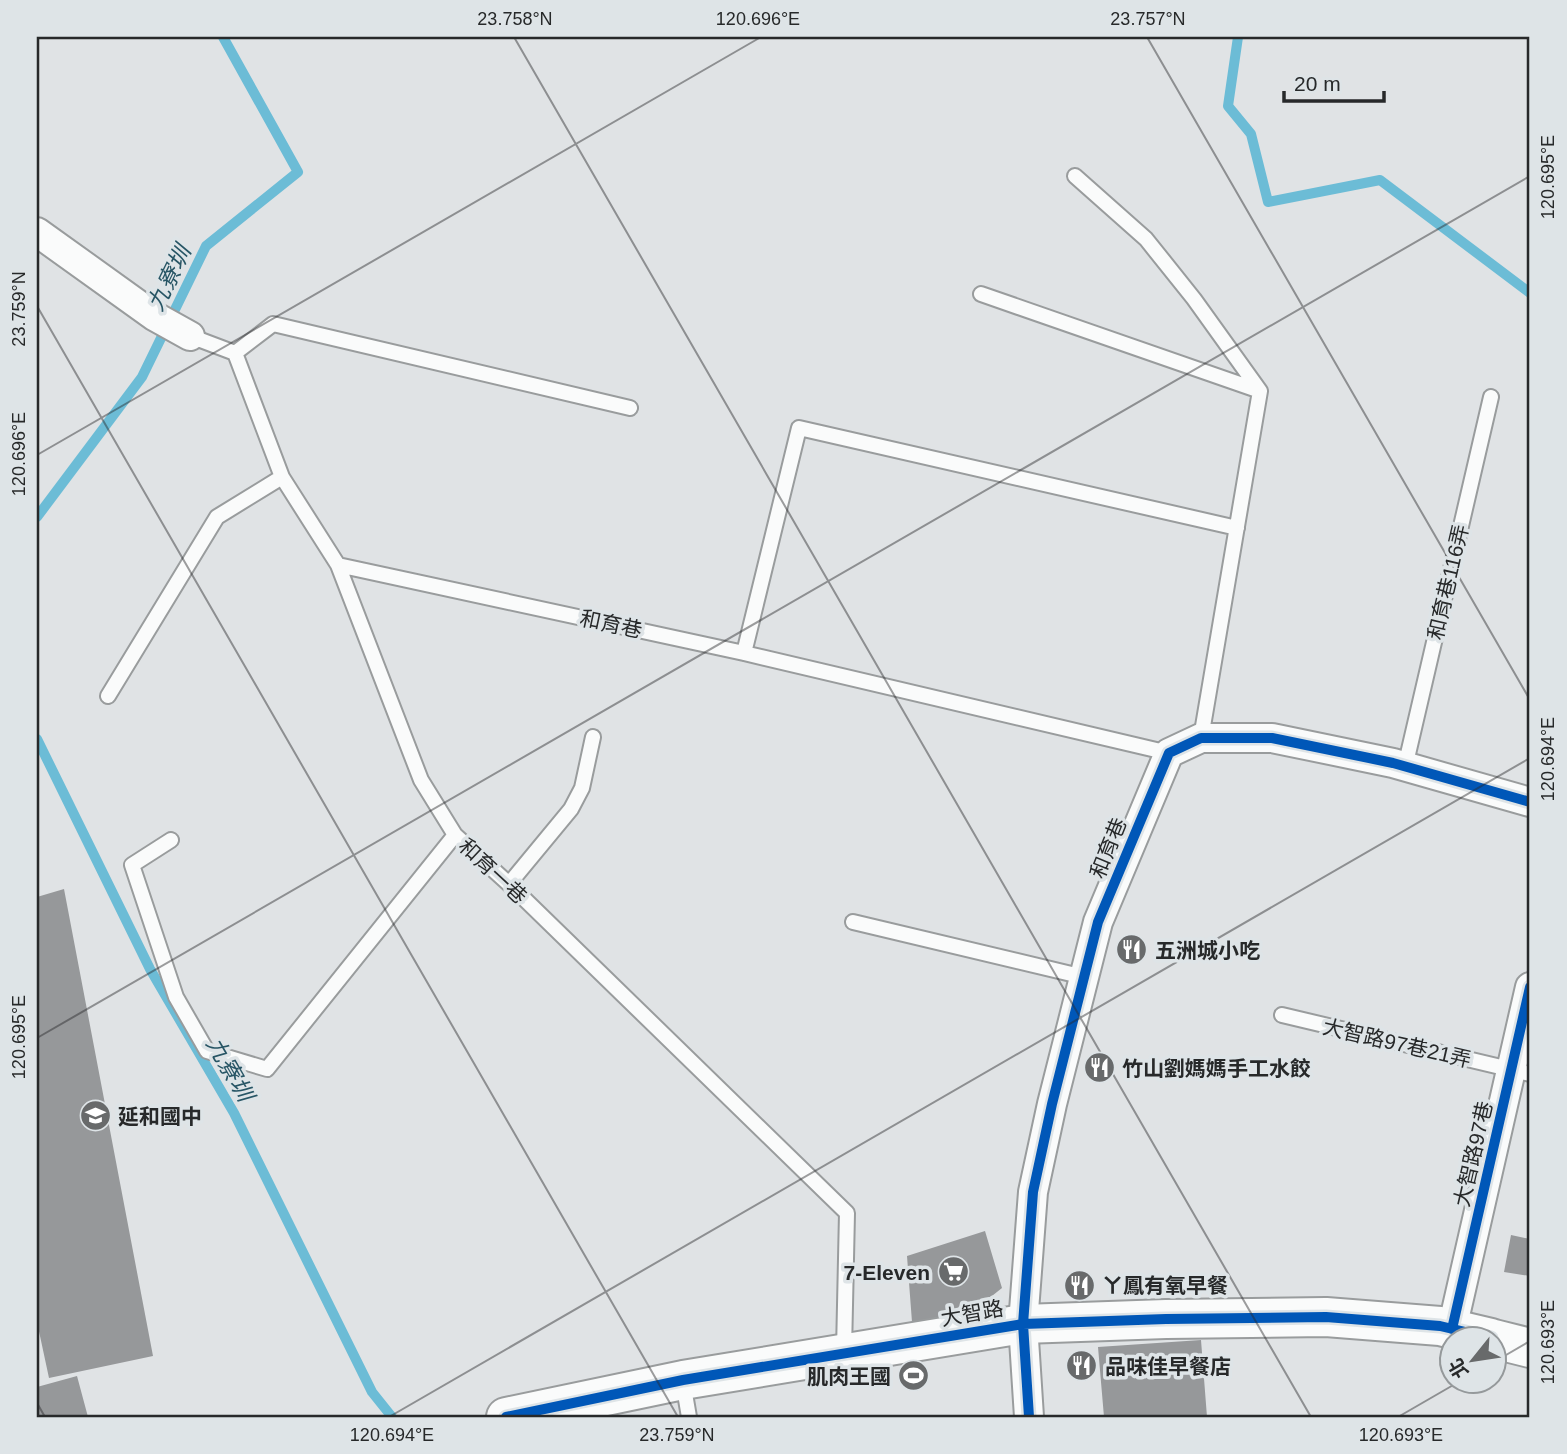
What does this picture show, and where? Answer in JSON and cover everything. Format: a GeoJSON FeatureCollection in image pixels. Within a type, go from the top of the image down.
{"type":"FeatureCollection","features":[{"type":"Feature","properties":{"kind":"street"},"geometry":{"type":"LineString","coordinates":[[37,232],[154,316],[190,336]]}},
{"type":"Feature","properties":{"kind":"street"},"geometry":{"type":"LineString","coordinates":[[1169,753],[1201,738],[1272,738],[1405,767],[1530,802]]}},
{"type":"Feature","properties":{"kind":"street","name":"和育巷"},"geometry":{"type":"LineString","coordinates":[[1029,1417],[1023,1324],[1033,1192],[1098,922],[1169,753]]}},
{"type":"Feature","properties":{"kind":"street","name":"大智路97巷"},"geometry":{"type":"LineString","coordinates":[[1453,1324],[1521,1072],[1530,987]]}},
{"type":"Feature","properties":{"kind":"street","name":"大智路"},"geometry":{"type":"LineString","coordinates":[[506,1417],[683,1380],[1023,1324],[1326,1317],[1438,1326]]}},
{"type":"Feature","properties":{"kind":"street","name":"大智路"},"geometry":{"type":"LineString","coordinates":[[1508,1343],[1530,1348]]}},
{"type":"Feature","properties":{"kind":"lane"},"geometry":{"type":"LineString","coordinates":[[1074,176],[1146,239],[1194,299],[1260,391],[1201,738]]}},
{"type":"Feature","properties":{"kind":"lane"},"geometry":{"type":"LineString","coordinates":[[981,294],[1260,391]]}},
{"type":"Feature","properties":{"kind":"lane"},"geometry":{"type":"LineString","coordinates":[[190,336],[235,353],[273,324],[630,408]]}},
{"type":"Feature","properties":{"kind":"lane","name":"和育一巷"},"geometry":{"type":"LineString","coordinates":[[235,353],[282,477],[338,565],[421,780],[455,835],[509,884],[847,1213],[844,1354]]}},
{"type":"Feature","properties":{"kind":"lane","name":"和育巷116弄"},"geometry":{"type":"LineString","coordinates":[[1405,767],[1491,397]]}},
{"type":"Feature","properties":{"kind":"lane"},"geometry":{"type":"LineString","coordinates":[[744,653],[799,428],[1237,528]]}},
{"type":"Feature","properties":{"kind":"lane"},"geometry":{"type":"LineString","coordinates":[[108,696],[217,517],[282,477]]}},
{"type":"Feature","properties":{"kind":"lane","name":"和育巷"},"geometry":{"type":"LineString","coordinates":[[338,565],[744,653],[1169,753]]}},
{"type":"Feature","properties":{"kind":"lane"},"geometry":{"type":"LineString","coordinates":[[509,884],[571,809],[582,788],[593,737]]}},
{"type":"Feature","properties":{"kind":"lane"},"geometry":{"type":"LineString","coordinates":[[171,840],[132,865],[176,997],[207,1051],[267,1069],[455,835]]}},
{"type":"Feature","properties":{"kind":"lane"},"geometry":{"type":"LineString","coordinates":[[853,922],[1084,977]]}},
{"type":"Feature","properties":{"kind":"lane","name":"大智路97巷21弄"},"geometry":{"type":"LineString","coordinates":[[1282,1015],[1521,1072]]}},
{"type":"Feature","properties":{"kind":"lane"},"geometry":{"type":"LineString","coordinates":[[683,1380],[689,1417]]}},
{"type":"Feature","properties":{"kind":"building"},"geometry":{"type":"Polygon","coordinates":[[[64,889],[153,1356],[49,1378],[37,1322],[37,897],[64,889]]]}},
{"type":"Feature","properties":{"kind":"building","name":"7-Eleven"},"geometry":{"type":"Polygon","coordinates":[[[985,1231],[1002,1288],[973,1311],[912,1322],[907,1256],[985,1231]]]}},
{"type":"Feature","properties":{"kind":"building"},"geometry":{"type":"Polygon","coordinates":[[[1511,1235],[1530,1239],[1530,1276],[1504,1272],[1511,1235]]]}},
{"type":"Feature","properties":{"kind":"building"},"geometry":{"type":"Polygon","coordinates":[[[1201,1340],[1207,1417],[1104,1417],[1098,1347],[1201,1340]]]}},
{"type":"Feature","properties":{"kind":"building"},"geometry":{"type":"Polygon","coordinates":[[[77,1376],[88,1417],[37,1417],[37,1387],[77,1376]]]}},
{"type":"Feature","properties":{"kind":"waterway","name":"九寮圳"},"geometry":{"type":"LineString","coordinates":[[37,517],[142,377],[206,246],[298,172],[223,37]]}},
{"type":"Feature","properties":{"kind":"waterway"},"geometry":{"type":"LineString","coordinates":[[1238,37],[1228,106],[1251,134],[1268,202],[1380,180],[1530,293]]}},
{"type":"Feature","properties":{"kind":"waterway","name":"九寮圳"},"geometry":{"type":"LineString","coordinates":[[37,739],[150,969],[234,1113],[372,1392],[392,1417]]}},
{"type":"Feature","properties":{"kind":"cycle path"},"geometry":{"type":"LineString","coordinates":[[1029,1417],[1023,1324],[1033,1192],[1052,1104],[1098,922],[1169,753],[1201,738],[1272,738],[1393,763],[1530,802]]}},
{"type":"Feature","properties":{"kind":"cycle path"},"geometry":{"type":"LineString","coordinates":[[1453,1324],[1530,987]]}},
{"type":"Feature","properties":{"kind":"cycle path"},"geometry":{"type":"LineString","coordinates":[[506,1417],[683,1380],[1023,1324],[1326,1317],[1438,1326]]}},
{"type":"Feature","properties":{"kind":"place","name":"五洲城小吃"},"geometry":{"type":"Point","coordinates":[1132,950]}},
{"type":"Feature","properties":{"kind":"place","name":"竹山劉媽媽手工水餃"},"geometry":{"type":"Point","coordinates":[1099,1068]}},
{"type":"Feature","properties":{"kind":"place","name":"延和國中"},"geometry":{"type":"Point","coordinates":[95,1116]}},
{"type":"Feature","properties":{"kind":"place","name":"7-Eleven"},"geometry":{"type":"Point","coordinates":[953,1272]}},
{"type":"Feature","properties":{"kind":"place","name":"ㄚ鳳有氧早餐"},"geometry":{"type":"Point","coordinates":[1079,1285]}},
{"type":"Feature","properties":{"kind":"place","name":"品味佳早餐店"},"geometry":{"type":"Point","coordinates":[1082,1366]}},
{"type":"Feature","properties":{"kind":"place","name":"肌肉王國"},"geometry":{"type":"Point","coordinates":[914,1376]}}]}
